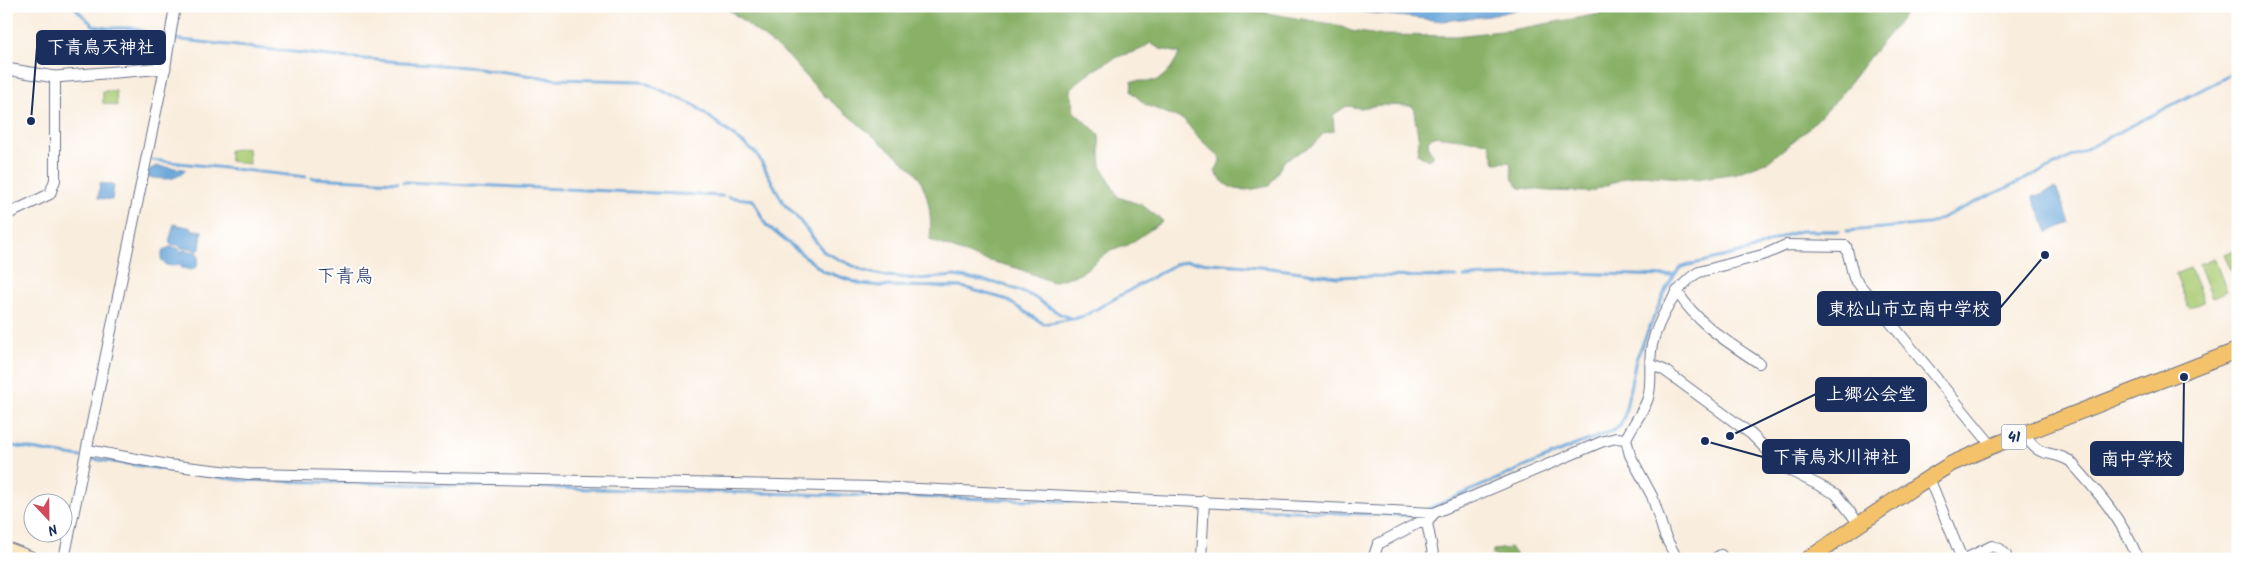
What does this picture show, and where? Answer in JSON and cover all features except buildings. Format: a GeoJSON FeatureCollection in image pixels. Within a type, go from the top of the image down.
{"type":"FeatureCollection","features":[{"type":"Feature","properties":{"kind":"main road","name":"41"},"geometry":{"type":"LineString","coordinates":[[1808,559],[1951,464],[1992,446],[2238,350]]}},
{"type":"Feature","properties":{"kind":"main road"},"geometry":{"type":"LineString","coordinates":[[6,549],[32,559]]}},
{"type":"Feature","properties":{"kind":"street"},"geometry":{"type":"LineString","coordinates":[[64,559],[88,450],[165,68],[175,6]]}},
{"type":"Feature","properties":{"kind":"street"},"geometry":{"type":"LineString","coordinates":[[6,69],[55,77],[165,68]]}},
{"type":"Feature","properties":{"kind":"street"},"geometry":{"type":"LineString","coordinates":[[6,214],[50,194],[54,180],[55,77]]}},
{"type":"Feature","properties":{"kind":"street"},"geometry":{"type":"LineString","coordinates":[[1677,559],[1665,536],[1652,496],[1630,455],[1626,439],[1648,397],[1652,346],[1677,291],[1691,276],[1699,272],[1766,254],[1786,245],[1846,246],[1854,278],[1992,446]]}},
{"type":"Feature","properties":{"kind":"street"},"geometry":{"type":"LineString","coordinates":[[1677,291],[1685,305],[1705,324],[1759,363]]}},
{"type":"Feature","properties":{"kind":"street"},"geometry":{"type":"LineString","coordinates":[[1652,365],[1664,370],[1741,425],[1785,468],[1836,494],[1859,524]]}},
{"type":"Feature","properties":{"kind":"street"},"geometry":{"type":"LineString","coordinates":[[2024,434],[2036,450],[2045,454],[2063,457],[2070,461],[2103,498],[2133,546],[2138,559]]}},
{"type":"Feature","properties":{"kind":"street"},"geometry":{"type":"LineString","coordinates":[[88,450],[177,467],[248,474],[876,487],[1434,513],[1601,442],[1616,438],[1626,439]]}},
{"type":"Feature","properties":{"kind":"street"},"geometry":{"type":"LineString","coordinates":[[1929,478],[1964,559],[1992,546],[2000,549],[2006,555]]}},
{"type":"Feature","properties":{"kind":"street"},"geometry":{"type":"LineString","coordinates":[[1201,559],[1204,501]]}},
{"type":"Feature","properties":{"kind":"street"},"geometry":{"type":"LineString","coordinates":[[1434,513],[1427,523],[1434,559]]}},
{"type":"Feature","properties":{"kind":"street"},"geometry":{"type":"LineString","coordinates":[[1373,559],[1378,544],[1418,524],[1427,523]]}},
{"type":"Feature","properties":{"kind":"green space"},"geometry":{"type":"Polygon","coordinates":[[[724,6],[1225,6],[1337,25],[1351,31],[1379,35],[1455,36],[1511,30],[1611,12],[1627,6],[1912,6],[1839,97],[1808,129],[1769,161],[1737,173],[1696,179],[1641,175],[1625,178],[1589,192],[1520,188],[1513,180],[1510,162],[1495,163],[1489,142],[1433,136],[1428,141],[1429,149],[1433,153],[1432,157],[1428,160],[1417,154],[1419,141],[1413,106],[1381,105],[1360,108],[1347,106],[1333,115],[1334,131],[1324,133],[1313,145],[1285,160],[1269,186],[1245,190],[1232,188],[1226,185],[1215,172],[1221,159],[1197,136],[1184,120],[1146,105],[1131,92],[1132,81],[1157,81],[1169,71],[1180,53],[1160,49],[1150,43],[1138,51],[1118,57],[1105,64],[1087,75],[1070,89],[1074,112],[1099,134],[1101,166],[1118,197],[1142,205],[1163,221],[1128,245],[1108,252],[1080,274],[1052,282],[1017,268],[978,258],[930,240],[929,204],[924,187],[915,171],[820,92],[788,56],[724,6]]]}},
{"type":"Feature","properties":{"kind":"green space"},"geometry":{"type":"Polygon","coordinates":[[[103,91],[116,91],[117,106],[103,103],[103,91]]]}},
{"type":"Feature","properties":{"kind":"green space"},"geometry":{"type":"Polygon","coordinates":[[[248,148],[249,164],[230,161],[229,150],[248,148]]]}},
{"type":"Feature","properties":{"kind":"green space"},"geometry":{"type":"Polygon","coordinates":[[[2238,249],[2238,286],[2224,254],[2238,249]]]}},
{"type":"Feature","properties":{"kind":"green space"},"geometry":{"type":"Polygon","coordinates":[[[2214,258],[2227,291],[2212,298],[2199,264],[2214,258]]]}},
{"type":"Feature","properties":{"kind":"green space"},"geometry":{"type":"Polygon","coordinates":[[[2190,268],[2204,302],[2189,308],[2175,274],[2190,268]]]}},
{"type":"Feature","properties":{"kind":"green space"},"geometry":{"type":"Polygon","coordinates":[[[1510,548],[1520,559],[1498,559],[1493,555],[1493,550],[1510,548]]]}},
{"type":"Feature","properties":{"kind":"water"},"geometry":{"type":"Polygon","coordinates":[[[1312,6],[1531,6],[1490,16],[1442,21],[1312,6]]]}},
{"type":"Feature","properties":{"kind":"water"},"geometry":{"type":"Polygon","coordinates":[[[156,166],[186,170],[173,178],[147,177],[149,170],[156,166]]]}},
{"type":"Feature","properties":{"kind":"water"},"geometry":{"type":"Polygon","coordinates":[[[100,183],[114,185],[112,200],[98,198],[100,183]]]}},
{"type":"Feature","properties":{"kind":"water"},"geometry":{"type":"Polygon","coordinates":[[[2056,188],[2070,223],[2048,232],[2033,197],[2056,188]]]}},
{"type":"Feature","properties":{"kind":"water"},"geometry":{"type":"Polygon","coordinates":[[[174,224],[202,231],[200,249],[198,251],[190,248],[181,248],[179,245],[171,245],[169,242],[174,224]]]}},
{"type":"Feature","properties":{"kind":"water"},"geometry":{"type":"Polygon","coordinates":[[[170,247],[178,248],[181,251],[196,252],[199,256],[197,266],[192,270],[182,268],[179,264],[174,266],[166,265],[161,259],[163,250],[170,247]]]}},
{"type":"Feature","properties":{"kind":"waterway"},"geometry":{"type":"LineString","coordinates":[[73,6],[94,26],[134,28],[155,36],[173,39],[339,57],[477,68],[554,79],[641,81],[694,105],[757,154],[784,204],[796,216],[824,252],[864,271],[886,276],[918,279],[955,276],[1002,284],[1032,296],[1060,314],[1073,319],[1084,316],[1174,265],[1187,261],[1271,268],[1337,277],[1456,277]]}},
{"type":"Feature","properties":{"kind":"waterway"},"geometry":{"type":"LineString","coordinates":[[1847,231],[1929,224],[2053,166],[2238,71]]}},
{"type":"Feature","properties":{"kind":"waterway"},"geometry":{"type":"LineString","coordinates":[[152,160],[306,177]]}},
{"type":"Feature","properties":{"kind":"waterway"},"geometry":{"type":"LineString","coordinates":[[312,178],[398,182]]}},
{"type":"Feature","properties":{"kind":"waterway"},"geometry":{"type":"LineString","coordinates":[[403,182],[561,189]]}},
{"type":"Feature","properties":{"kind":"waterway"},"geometry":{"type":"LineString","coordinates":[[565,189],[723,196]]}},
{"type":"Feature","properties":{"kind":"waterway"},"geometry":{"type":"LineString","coordinates":[[728,197],[753,200],[766,225],[823,271],[861,284],[962,287],[1005,299],[1044,324],[1072,319]]}},
{"type":"Feature","properties":{"kind":"waterway"},"geometry":{"type":"LineString","coordinates":[[1464,277],[1571,273],[1667,276],[1675,274],[1681,267],[1751,250],[1800,231],[1839,231]]}},
{"type":"Feature","properties":{"kind":"waterway"},"geometry":{"type":"LineString","coordinates":[[1428,509],[1573,446],[1613,431],[1620,426],[1624,418],[1636,359],[1666,289],[1675,274]]}},
{"type":"Feature","properties":{"kind":"waterway"},"geometry":{"type":"LineString","coordinates":[[6,445],[81,457]]}},
{"type":"Feature","properties":{"kind":"waterway"},"geometry":{"type":"LineString","coordinates":[[93,459],[239,480],[1036,500],[1413,516]]}},
{"type":"Feature","properties":{"kind":"place","name":"下青鳥天神社"},"geometry":{"type":"Point","coordinates":[31,121]}},
{"type":"Feature","properties":{"kind":"place","name":"東松山市立南中学校"},"geometry":{"type":"Point","coordinates":[2045,255]}},
{"type":"Feature","properties":{"kind":"place","name":"南中学校"},"geometry":{"type":"Point","coordinates":[2184,377]}},
{"type":"Feature","properties":{"kind":"place","name":"上郷公会堂"},"geometry":{"type":"Point","coordinates":[1730,436]}},
{"type":"Feature","properties":{"kind":"place","name":"下青鳥氷川神社"},"geometry":{"type":"Point","coordinates":[1705,441]}},
{"type":"Feature","properties":{"kind":"district","name":"下青鳥"},"geometry":{"type":"Point","coordinates":[345,275]}}]}
